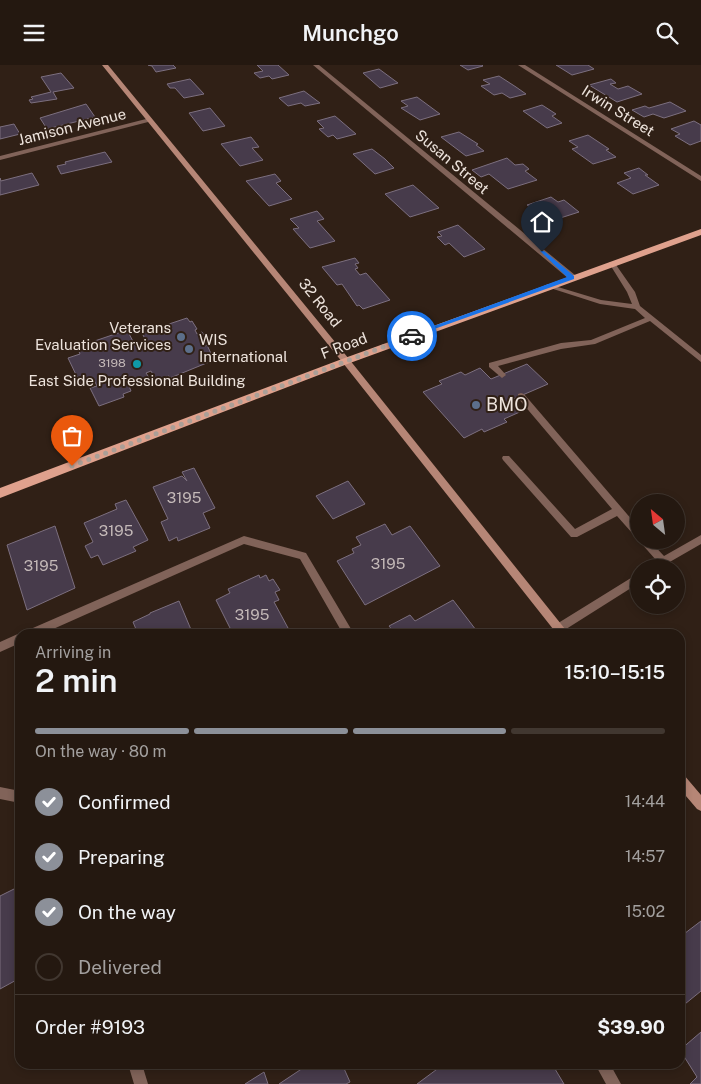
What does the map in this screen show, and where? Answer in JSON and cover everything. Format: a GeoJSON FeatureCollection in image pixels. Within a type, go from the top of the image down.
{"type":"FeatureCollection","features":[{"type":"Feature","properties":{"kind":"main road","name":"F Road"},"geometry":{"type":"LineString","coordinates":[[0,493],[346,361],[572,277],[701,232]]}},
{"type":"Feature","properties":{"kind":"street","name":"32 Road"},"geometry":{"type":"LineString","coordinates":[[105,65],[346,361],[559,629]]}},
{"type":"Feature","properties":{"kind":"street","name":"Susan Street"},"geometry":{"type":"LineString","coordinates":[[316,65],[572,277]]}},
{"type":"Feature","properties":{"kind":"street","name":"Irwin Street"},"geometry":{"type":"LineString","coordinates":[[521,65],[701,179]]}},
{"type":"Feature","properties":{"kind":"street","name":"Jamison Avenue"},"geometry":{"type":"LineString","coordinates":[[0,158],[150,121]]}},
{"type":"Feature","properties":{"kind":"street"},"geometry":{"type":"LineString","coordinates":[[612,263],[631,292],[637,307]]}},
{"type":"Feature","properties":{"kind":"street"},"geometry":{"type":"LineString","coordinates":[[548,287],[600,303],[637,307],[701,359]]}},
{"type":"Feature","properties":{"kind":"street"},"geometry":{"type":"LineString","coordinates":[[502,375],[492,365],[561,346],[592,342],[652,318]]}},
{"type":"Feature","properties":{"kind":"street"},"geometry":{"type":"LineString","coordinates":[[521,396],[630,525]]}},
{"type":"Feature","properties":{"kind":"street"},"geometry":{"type":"LineString","coordinates":[[506,458],[574,534],[617,511]]}},
{"type":"Feature","properties":{"kind":"street"},"geometry":{"type":"LineString","coordinates":[[666,559],[701,539]]}},
{"type":"Feature","properties":{"kind":"street"},"geometry":{"type":"LineString","coordinates":[[41,629],[244,540],[303,556],[346,629]]}},
{"type":"Feature","properties":{"kind":"street"},"geometry":{"type":"LineString","coordinates":[[652,549],[661,559]]}},
{"type":"Feature","properties":{"kind":"street"},"geometry":{"type":"LineString","coordinates":[[564,629],[630,583]]}},
{"type":"Feature","properties":{"kind":"street"},"geometry":{"type":"LineString","coordinates":[[0,647],[15,640]]}},
{"type":"Feature","properties":{"kind":"street"},"geometry":{"type":"LineString","coordinates":[[685,785],[701,805]]}},
{"type":"Feature","properties":{"kind":"street"},"geometry":{"type":"LineString","coordinates":[[0,793],[15,796]]}},
{"type":"Feature","properties":{"kind":"street"},"geometry":{"type":"LineString","coordinates":[[136,1069],[141,1084]]}},
{"type":"Feature","properties":{"kind":"street"},"geometry":{"type":"LineString","coordinates":[[605,1069],[614,1084]]}},
{"type":"Feature","properties":{"kind":"building"},"geometry":{"type":"Polygon","coordinates":[[[148,65],[173,65],[176,68],[156,72],[152,66],[148,65]]]}},
{"type":"Feature","properties":{"kind":"building"},"geometry":{"type":"Polygon","coordinates":[[[257,65],[278,65],[289,75],[272,79],[269,76],[260,78],[254,73],[263,71],[257,65]]]}},
{"type":"Feature","properties":{"kind":"building"},"geometry":{"type":"Polygon","coordinates":[[[460,65],[482,65],[483,66],[468,70],[460,65]]]}},
{"type":"Feature","properties":{"kind":"building"},"geometry":{"type":"Polygon","coordinates":[[[556,65],[588,65],[594,69],[572,75],[556,65]]]}},
{"type":"Feature","properties":{"kind":"building"},"geometry":{"type":"Polygon","coordinates":[[[379,69],[398,83],[380,88],[363,73],[379,69]]]}},
{"type":"Feature","properties":{"kind":"building"},"geometry":{"type":"Polygon","coordinates":[[[61,73],[74,88],[53,92],[57,99],[31,103],[29,100],[33,99],[31,97],[51,92],[41,77],[61,73]]]}},
{"type":"Feature","properties":{"kind":"building"},"geometry":{"type":"Polygon","coordinates":[[[499,76],[526,94],[510,98],[502,93],[494,95],[481,86],[490,84],[483,80],[499,76]]]}},
{"type":"Feature","properties":{"kind":"building"},"geometry":{"type":"Polygon","coordinates":[[[190,79],[204,94],[184,98],[175,88],[170,88],[167,84],[190,79]]]}},
{"type":"Feature","properties":{"kind":"building"},"geometry":{"type":"Polygon","coordinates":[[[611,79],[616,83],[610,84],[618,89],[628,86],[642,94],[617,102],[589,85],[611,79]]]}},
{"type":"Feature","properties":{"kind":"building"},"geometry":{"type":"Polygon","coordinates":[[[304,91],[320,103],[305,106],[301,103],[288,106],[279,98],[304,91]]]}},
{"type":"Feature","properties":{"kind":"building"},"geometry":{"type":"Polygon","coordinates":[[[417,97],[440,114],[420,120],[401,108],[408,106],[401,101],[417,97]]]}},
{"type":"Feature","properties":{"kind":"building"},"geometry":{"type":"Polygon","coordinates":[[[670,102],[686,111],[664,118],[653,114],[644,117],[632,110],[645,106],[649,108],[670,102]]]}},
{"type":"Feature","properties":{"kind":"building"},"geometry":{"type":"Polygon","coordinates":[[[86,104],[95,117],[47,129],[40,118],[86,104]]]}},
{"type":"Feature","properties":{"kind":"building"},"geometry":{"type":"Polygon","coordinates":[[[542,105],[556,114],[552,116],[562,123],[547,128],[523,111],[542,105]]]}},
{"type":"Feature","properties":{"kind":"building"},"geometry":{"type":"Polygon","coordinates":[[[210,108],[225,126],[203,131],[189,113],[210,108]]]}},
{"type":"Feature","properties":{"kind":"building"},"geometry":{"type":"Polygon","coordinates":[[[335,116],[356,134],[337,139],[333,135],[328,137],[319,129],[324,128],[317,121],[335,116]]]}},
{"type":"Feature","properties":{"kind":"building"},"geometry":{"type":"Polygon","coordinates":[[[694,121],[701,125],[701,141],[690,145],[675,136],[680,134],[671,129],[694,121]]]}},
{"type":"Feature","properties":{"kind":"building"},"geometry":{"type":"Polygon","coordinates":[[[14,124],[20,134],[0,139],[0,127],[14,124]]]}},
{"type":"Feature","properties":{"kind":"building"},"geometry":{"type":"Polygon","coordinates":[[[459,132],[478,144],[476,145],[484,151],[466,156],[441,137],[459,132]]]}},
{"type":"Feature","properties":{"kind":"building"},"geometry":{"type":"Polygon","coordinates":[[[588,135],[609,149],[606,150],[616,157],[593,164],[572,149],[578,147],[569,141],[588,135]]]}},
{"type":"Feature","properties":{"kind":"building"},"geometry":{"type":"Polygon","coordinates":[[[251,137],[259,147],[252,148],[263,160],[240,166],[221,144],[251,137]]]}},
{"type":"Feature","properties":{"kind":"building"},"geometry":{"type":"Polygon","coordinates":[[[372,149],[394,168],[375,174],[353,154],[372,149]]]}},
{"type":"Feature","properties":{"kind":"building"},"geometry":{"type":"Polygon","coordinates":[[[105,152],[112,162],[61,174],[57,166],[66,164],[65,162],[105,152]]]}},
{"type":"Feature","properties":{"kind":"building"},"geometry":{"type":"Polygon","coordinates":[[[507,158],[515,165],[523,164],[529,169],[525,171],[537,180],[508,189],[489,174],[481,177],[472,170],[507,158]]]}},
{"type":"Feature","properties":{"kind":"building"},"geometry":{"type":"Polygon","coordinates":[[[639,168],[659,185],[633,194],[617,183],[631,178],[624,173],[639,168]]]}},
{"type":"Feature","properties":{"kind":"building"},"geometry":{"type":"Polygon","coordinates":[[[32,173],[39,185],[0,195],[0,178],[1,181],[32,173]]]}},
{"type":"Feature","properties":{"kind":"building"},"geometry":{"type":"Polygon","coordinates":[[[275,174],[281,181],[276,183],[292,199],[269,206],[246,181],[275,174]]]}},
{"type":"Feature","properties":{"kind":"building"},"geometry":{"type":"Polygon","coordinates":[[[413,185],[439,208],[410,217],[385,194],[413,185]]]}},
{"type":"Feature","properties":{"kind":"building"},"geometry":{"type":"Polygon","coordinates":[[[551,197],[558,202],[564,200],[579,212],[551,221],[527,205],[551,197]]]}},
{"type":"Feature","properties":{"kind":"building"},"geometry":{"type":"Polygon","coordinates":[[[317,211],[324,219],[317,221],[335,241],[310,248],[293,229],[299,228],[290,219],[317,211]]]}},
{"type":"Feature","properties":{"kind":"building"},"geometry":{"type":"Polygon","coordinates":[[[458,225],[485,249],[464,257],[449,243],[445,245],[437,237],[442,236],[438,232],[458,225]]]}},
{"type":"Feature","properties":{"kind":"building"},"geometry":{"type":"Polygon","coordinates":[[[355,258],[359,263],[355,264],[358,268],[355,269],[360,275],[366,273],[390,300],[363,309],[359,305],[357,306],[342,284],[337,285],[322,267],[355,258]]]}},
{"type":"Feature","properties":{"kind":"building","name":"East Side Professional Building"},"geometry":{"type":"Polygon","coordinates":[[[187,318],[190,322],[192,321],[197,329],[195,330],[197,334],[202,332],[206,338],[201,339],[205,346],[207,345],[214,360],[170,378],[169,376],[156,380],[151,371],[146,373],[150,379],[129,386],[131,391],[123,394],[124,397],[99,406],[90,388],[97,386],[93,378],[80,383],[68,358],[80,354],[77,347],[127,330],[136,347],[147,343],[142,333],[187,318]]]}},
{"type":"Feature","properties":{"kind":"building","name":"BMO"},"geometry":{"type":"Polygon","coordinates":[[[527,364],[548,384],[511,400],[522,411],[504,419],[507,422],[484,432],[482,429],[464,438],[423,392],[442,384],[439,381],[461,372],[465,375],[480,368],[491,379],[527,364]]]}},
{"type":"Feature","properties":{"kind":"building"},"geometry":{"type":"Polygon","coordinates":[[[194,468],[215,508],[203,513],[210,528],[178,541],[177,537],[169,541],[161,522],[168,519],[153,487],[182,476],[187,481],[182,472],[194,468]]]}},
{"type":"Feature","properties":{"kind":"building"},"geometry":{"type":"Polygon","coordinates":[[[348,481],[365,504],[333,519],[316,496],[348,481]]]}},
{"type":"Feature","properties":{"kind":"building"},"geometry":{"type":"Polygon","coordinates":[[[126,500],[148,540],[133,547],[136,551],[103,565],[98,555],[91,558],[85,546],[93,542],[84,523],[117,509],[115,504],[126,500]]]}},
{"type":"Feature","properties":{"kind":"building"},"geometry":{"type":"Polygon","coordinates":[[[385,524],[392,535],[410,526],[440,566],[365,605],[337,561],[354,553],[352,549],[361,545],[356,537],[385,524]]]}},
{"type":"Feature","properties":{"kind":"building"},"geometry":{"type":"Polygon","coordinates":[[[55,526],[75,588],[27,610],[7,545],[55,526]]]}},
{"type":"Feature","properties":{"kind":"building"},"geometry":{"type":"Polygon","coordinates":[[[259,575],[260,578],[266,575],[269,581],[273,579],[280,590],[275,592],[279,600],[274,602],[288,628],[230,629],[216,600],[230,593],[228,589],[259,575]]]}},
{"type":"Feature","properties":{"kind":"building"},"geometry":{"type":"Polygon","coordinates":[[[453,600],[475,629],[392,629],[389,626],[410,615],[415,621],[453,600]]]}},
{"type":"Feature","properties":{"kind":"building"},"geometry":{"type":"Polygon","coordinates":[[[179,601],[191,629],[136,629],[133,622],[179,601]]]}},
{"type":"Feature","properties":{"kind":"building"},"geometry":{"type":"Polygon","coordinates":[[[15,888],[15,981],[0,989],[0,896],[15,888]]]}},
{"type":"Feature","properties":{"kind":"building"},"geometry":{"type":"Polygon","coordinates":[[[701,921],[701,991],[685,1004],[685,933],[701,921]]]}},
{"type":"Feature","properties":{"kind":"building"},"geometry":{"type":"Polygon","coordinates":[[[701,1032],[701,1084],[690,1084],[697,1077],[685,1058],[685,1046],[701,1032]]]}},
{"type":"Feature","properties":{"kind":"building"},"geometry":{"type":"Polygon","coordinates":[[[302,1069],[344,1069],[350,1082],[346,1084],[279,1084],[302,1069]]]}},
{"type":"Feature","properties":{"kind":"building"},"geometry":{"type":"Polygon","coordinates":[[[437,1069],[555,1069],[564,1084],[417,1084],[437,1069]]]}},
{"type":"Feature","properties":{"kind":"building"},"geometry":{"type":"Polygon","coordinates":[[[264,1072],[268,1084],[245,1084],[264,1072]]]}},
{"type":"Feature","properties":{"kind":"way so far"},"geometry":{"type":"LineString","coordinates":[[72,466],[412,336]]}},
{"type":"Feature","properties":{"kind":"place","name":"Veterans Evaluation Services"},"geometry":{"type":"Point","coordinates":[181,337]}},
{"type":"Feature","properties":{"kind":"place","name":"WIS International"},"geometry":{"type":"Point","coordinates":[189,349]}},
{"type":"Feature","properties":{"kind":"place","name":"East Side Professional Building"},"geometry":{"type":"Point","coordinates":[137,364]}},
{"type":"Feature","properties":{"kind":"place","name":"BMO"},"geometry":{"type":"Point","coordinates":[476,405]}},
{"type":"Feature","properties":{"kind":"route"},"geometry":{"type":"LineString","coordinates":[[412,336],[572,277],[542,252]]}}]}
